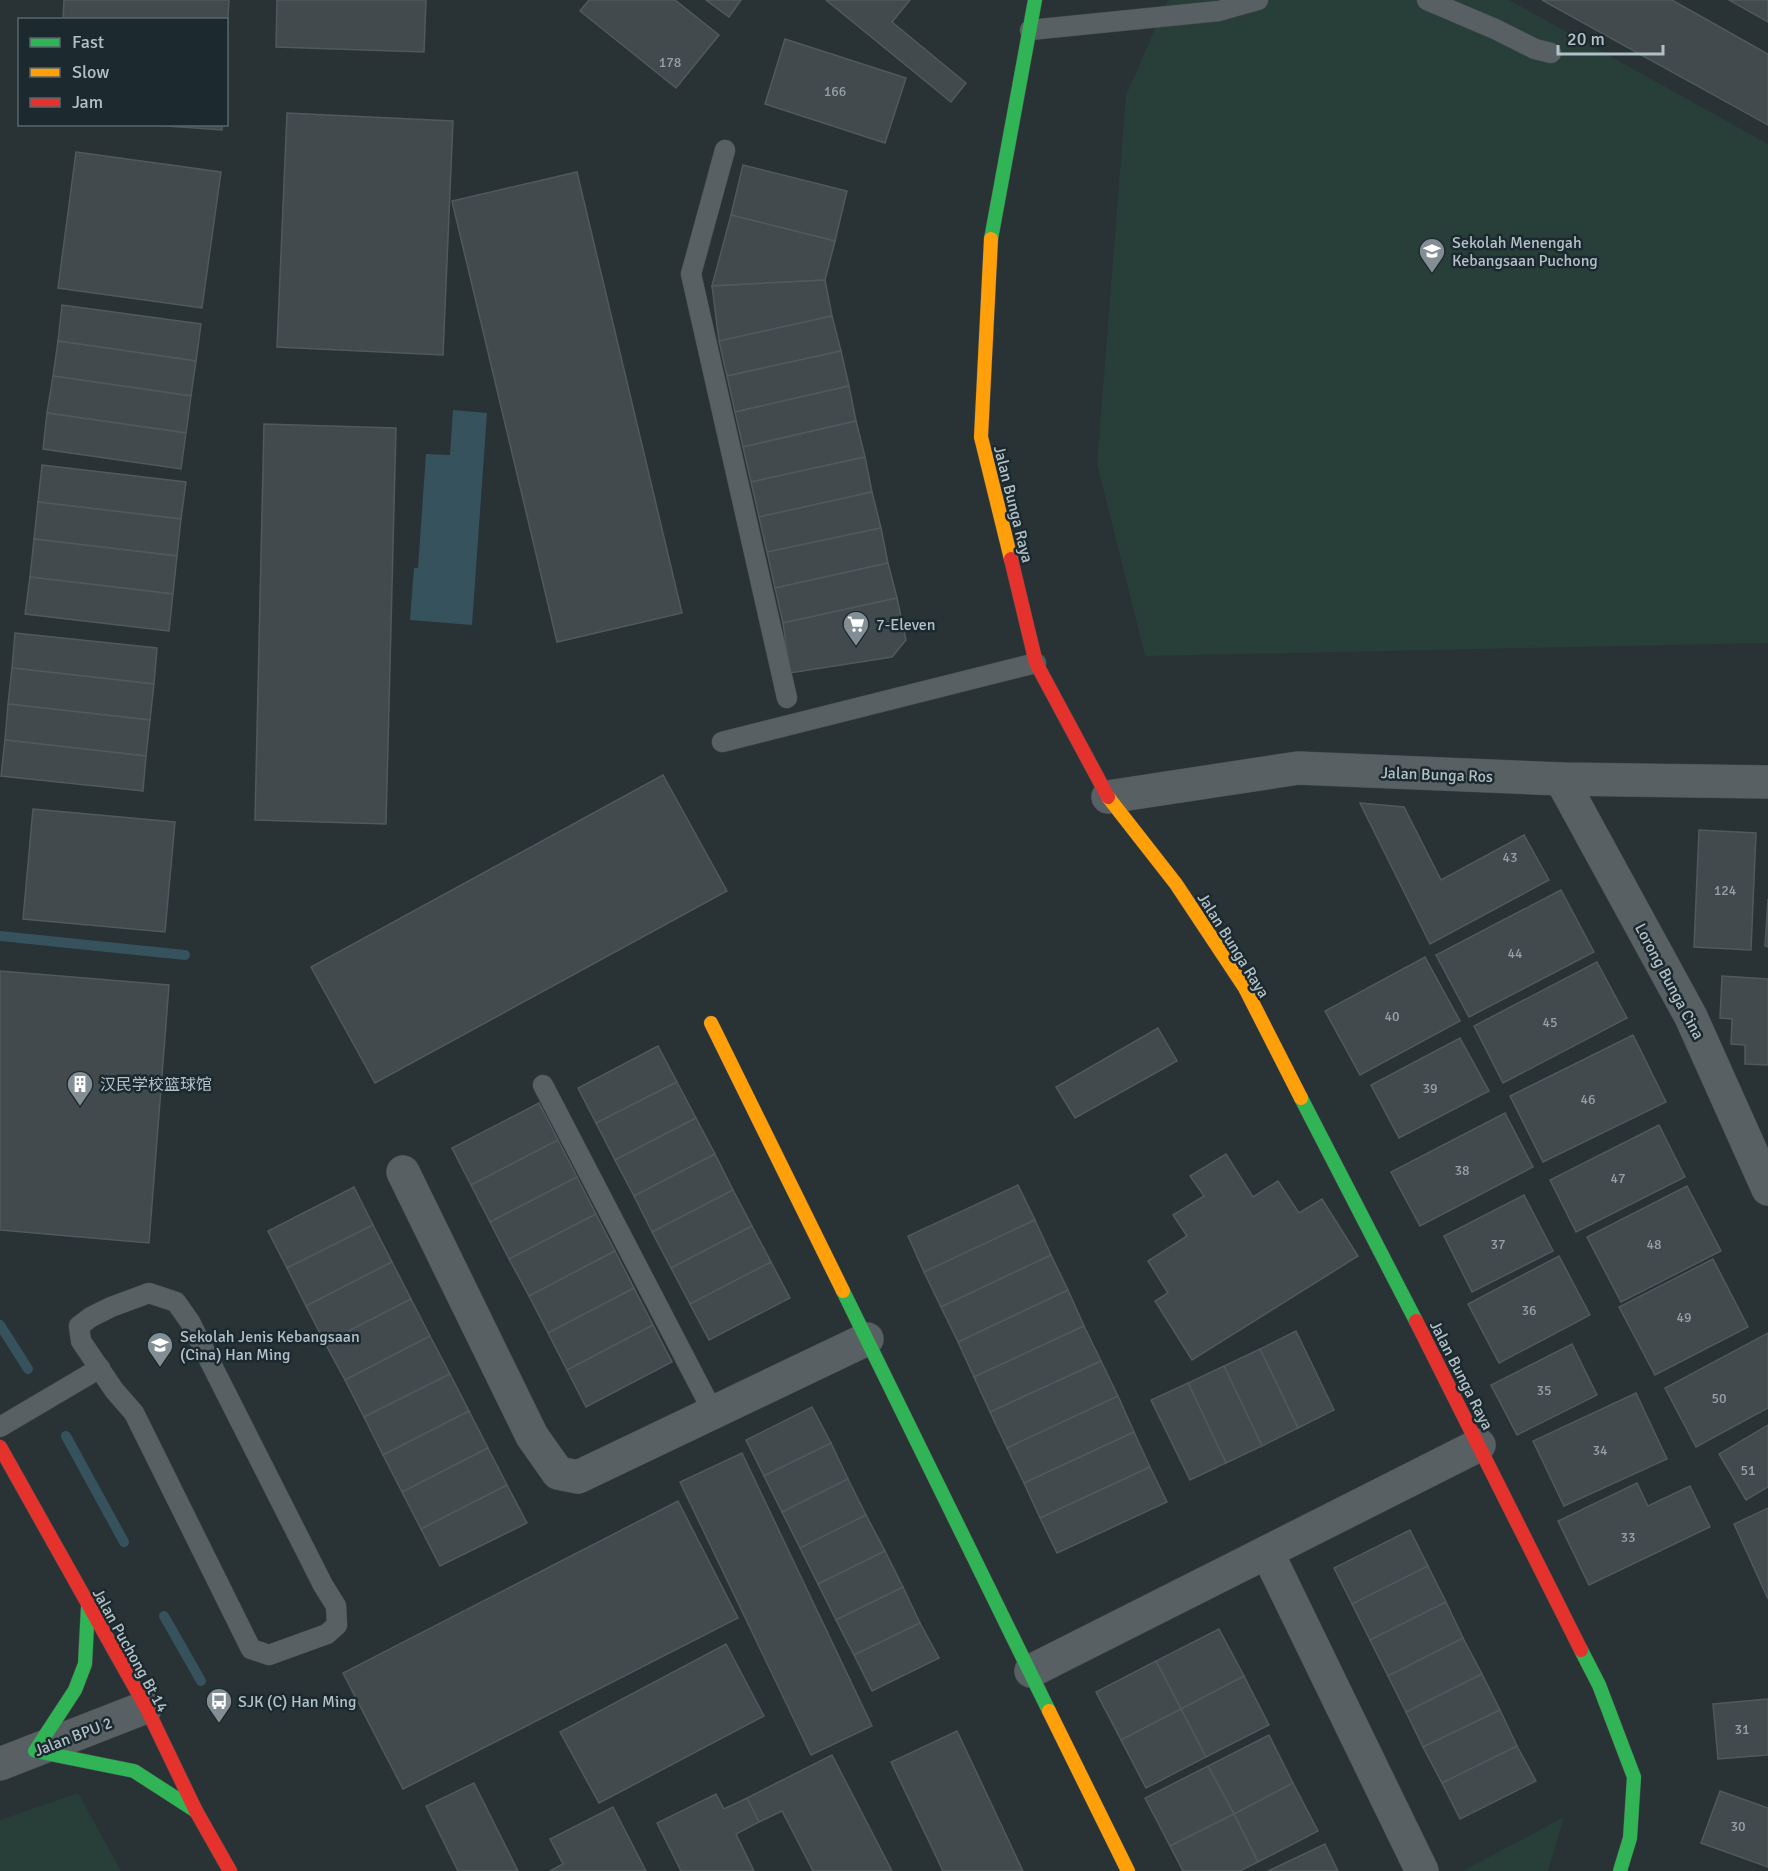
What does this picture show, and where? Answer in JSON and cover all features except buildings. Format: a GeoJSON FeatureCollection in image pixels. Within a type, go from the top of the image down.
{"type":"FeatureCollection","features":[{"type":"Feature","properties":{"kind":"street","name":"Jalan Bunga Raya"},"geometry":{"type":"LineString","coordinates":[[1035,0],[992,230],[981,436],[1036,663],[1108,796],[1176,884],[1245,988],[1599,1685],[1634,1777],[1630,1838],[1620,1871]]}},
{"type":"Feature","properties":{"kind":"street","name":"Jalan Bunga Ros"},"geometry":{"type":"LineString","coordinates":[[1108,796],[1298,768],[1561,779],[1768,782]]}},
{"type":"Feature","properties":{"kind":"street","name":"Lorong Bunga Cina"},"geometry":{"type":"LineString","coordinates":[[1561,779],[1758,1144],[1768,1189]]}},
{"type":"Feature","properties":{"kind":"street"},"geometry":{"type":"LineString","coordinates":[[711,1023],[1128,1871]]}},
{"type":"Feature","properties":{"kind":"street"},"geometry":{"type":"LineString","coordinates":[[403,1172],[532,1436],[558,1473],[578,1477],[867,1339]]}},
{"type":"Feature","properties":{"kind":"street"},"geometry":{"type":"LineString","coordinates":[[1031,1671],[1479,1445]]}},
{"type":"Feature","properties":{"kind":"street","name":"Jalan Puchong Bt 14"},"geometry":{"type":"LineString","coordinates":[[0,1447],[146,1707],[196,1811],[230,1871]]}},
{"type":"Feature","properties":{"kind":"street"},"geometry":{"type":"LineString","coordinates":[[1267,1552],[1422,1871]]}},
{"type":"Feature","properties":{"kind":"street"},"geometry":{"type":"LineString","coordinates":[[88,1607],[85,1664],[75,1690],[35,1751],[134,1771],[196,1811]]}},
{"type":"Feature","properties":{"kind":"street","name":"Jalan BPU 2"},"geometry":{"type":"LineString","coordinates":[[0,1764],[146,1707]]}},
{"type":"Feature","properties":{"kind":"lane"},"geometry":{"type":"LineString","coordinates":[[1030,30],[1219,11],[1258,0]]}},
{"type":"Feature","properties":{"kind":"lane"},"geometry":{"type":"LineString","coordinates":[[1428,0],[1535,49],[1551,53]]}},
{"type":"Feature","properties":{"kind":"lane"},"geometry":{"type":"LineString","coordinates":[[725,150],[691,274],[788,699]]}},
{"type":"Feature","properties":{"kind":"lane"},"geometry":{"type":"LineString","coordinates":[[722,742],[1036,663]]}},
{"type":"Feature","properties":{"kind":"lane"},"geometry":{"type":"LineString","coordinates":[[543,1085],[714,1412]]}},
{"type":"Feature","properties":{"kind":"lane"},"geometry":{"type":"LineString","coordinates":[[149,1293],[176,1302],[190,1322],[323,1585],[336,1606],[337,1625],[327,1634],[268,1655],[251,1649],[134,1413],[114,1390],[100,1368],[81,1341],[79,1326],[111,1307],[149,1293]]}},
{"type":"Feature","properties":{"kind":"lane"},"geometry":{"type":"LineString","coordinates":[[0,1427],[100,1368]]}},
{"type":"Feature","properties":{"kind":"green space","name":"Sekolah Menengah Kebangsaan Puchong"},"geometry":{"type":"Polygon","coordinates":[[[1168,0],[1509,0],[1768,144],[1768,643],[1145,656],[1097,464],[1126,95],[1168,0]]]}},
{"type":"Feature","properties":{"kind":"green space"},"geometry":{"type":"Polygon","coordinates":[[[78,1793],[121,1871],[0,1871],[0,1820],[78,1793]]]}},
{"type":"Feature","properties":{"kind":"green space"},"geometry":{"type":"Polygon","coordinates":[[[1564,1817],[1548,1871],[1463,1871],[1564,1817]]]}},
{"type":"Feature","properties":{"kind":"water"},"geometry":{"type":"Polygon","coordinates":[[[453,410],[487,413],[472,625],[410,620],[414,568],[418,568],[426,454],[450,455],[453,410]]]}},
{"type":"Feature","properties":{"kind":"waterway"},"geometry":{"type":"LineString","coordinates":[[0,936],[185,955]]}},
{"type":"Feature","properties":{"kind":"waterway"},"geometry":{"type":"LineString","coordinates":[[0,1325],[28,1369]]}},
{"type":"Feature","properties":{"kind":"waterway"},"geometry":{"type":"LineString","coordinates":[[66,1436],[124,1542]]}},
{"type":"Feature","properties":{"kind":"waterway"},"geometry":{"type":"LineString","coordinates":[[164,1616],[201,1681]]}},
{"type":"Feature","properties":{"kind":"traffic: fast"},"geometry":{"type":"LineString","coordinates":[[991,239],[1035,0]]}},
{"type":"Feature","properties":{"kind":"traffic: fast"},"geometry":{"type":"LineString","coordinates":[[1301,1098],[1416,1321]]}},
{"type":"Feature","properties":{"kind":"traffic: fast"},"geometry":{"type":"LineString","coordinates":[[843,1291],[1049,1711]]}},
{"type":"Feature","properties":{"kind":"traffic: fast"},"geometry":{"type":"LineString","coordinates":[[88,1607],[85,1664],[75,1690],[35,1751],[134,1771],[196,1811]]}},
{"type":"Feature","properties":{"kind":"traffic: fast"},"geometry":{"type":"LineString","coordinates":[[1581,1650],[1599,1685],[1634,1777],[1630,1838],[1620,1871]]}},
{"type":"Feature","properties":{"kind":"traffic: slow"},"geometry":{"type":"LineString","coordinates":[[991,239],[981,437],[1011,559]]}},
{"type":"Feature","properties":{"kind":"traffic: slow"},"geometry":{"type":"LineString","coordinates":[[1108,797],[1176,884],[1245,988],[1301,1098]]}},
{"type":"Feature","properties":{"kind":"traffic: slow"},"geometry":{"type":"LineString","coordinates":[[711,1023],[843,1291]]}},
{"type":"Feature","properties":{"kind":"traffic: slow"},"geometry":{"type":"LineString","coordinates":[[1049,1711],[1128,1871]]}},
{"type":"Feature","properties":{"kind":"traffic: jam"},"geometry":{"type":"LineString","coordinates":[[1011,559],[1036,663],[1108,797]]}},
{"type":"Feature","properties":{"kind":"traffic: jam"},"geometry":{"type":"LineString","coordinates":[[1416,1321],[1581,1650]]}},
{"type":"Feature","properties":{"kind":"traffic: jam"},"geometry":{"type":"LineString","coordinates":[[0,1447],[146,1707],[196,1811],[230,1871]]}},
{"type":"Feature","properties":{"kind":"place","name":"Sekolah Menengah Kebangsaan Puchong"},"geometry":{"type":"Point","coordinates":[1432,274]}},
{"type":"Feature","properties":{"kind":"place","name":"7-Eleven"},"geometry":{"type":"Point","coordinates":[856,647]}},
{"type":"Feature","properties":{"kind":"place","name":"汉民学校篮球馆"},"geometry":{"type":"Point","coordinates":[80,1107]}},
{"type":"Feature","properties":{"kind":"place","name":"Sekolah Jenis Kebangsaan (Cina) Han Ming"},"geometry":{"type":"Point","coordinates":[160,1368]}},
{"type":"Feature","properties":{"kind":"place","name":"SJK (C) Han Ming"},"geometry":{"type":"Point","coordinates":[219,1724]}}]}
